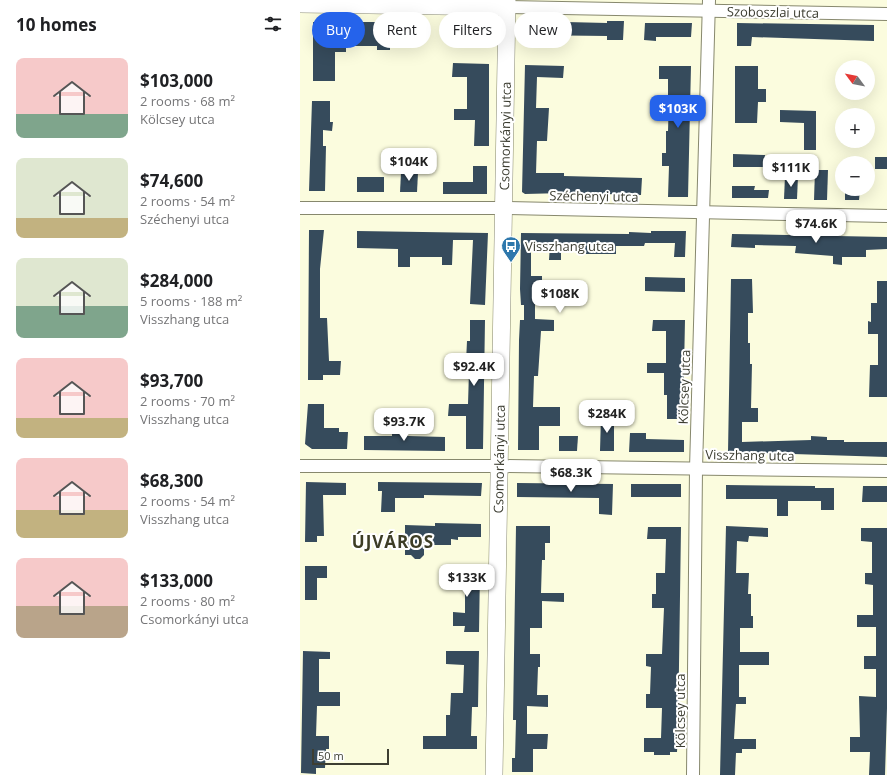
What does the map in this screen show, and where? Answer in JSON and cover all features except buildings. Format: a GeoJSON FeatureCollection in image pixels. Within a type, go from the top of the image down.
{"type":"FeatureCollection","features":[{"type":"Feature","properties":{"kind":"street","name":"Szoboszlai utca"},"geometry":{"type":"LineString","coordinates":[[300,4],[709,5],[887,14]]}},
{"type":"Feature","properties":{"kind":"street","name":"Csomorkányi utca"},"geometry":{"type":"LineString","coordinates":[[494,775],[507,4]]}},
{"type":"Feature","properties":{"kind":"street","name":"Kölcsey utca"},"geometry":{"type":"LineString","coordinates":[[693,775],[696,469],[709,5]]}},
{"type":"Feature","properties":{"kind":"street","name":"Széchenyi utca"},"geometry":{"type":"LineString","coordinates":[[300,208],[504,208],[887,216]]}},
{"type":"Feature","properties":{"kind":"street","name":"Visszhang utca"},"geometry":{"type":"LineString","coordinates":[[300,466],[499,466],[887,471]]}},
{"type":"Feature","properties":{"kind":"place","name":"Visszhang utca"},"geometry":{"type":"Point","coordinates":[511,263]}},
{"type":"Feature","properties":{"kind":"district","name":"ÚJVÁROS"},"geometry":{"type":"Point","coordinates":[393,542]}}]}
